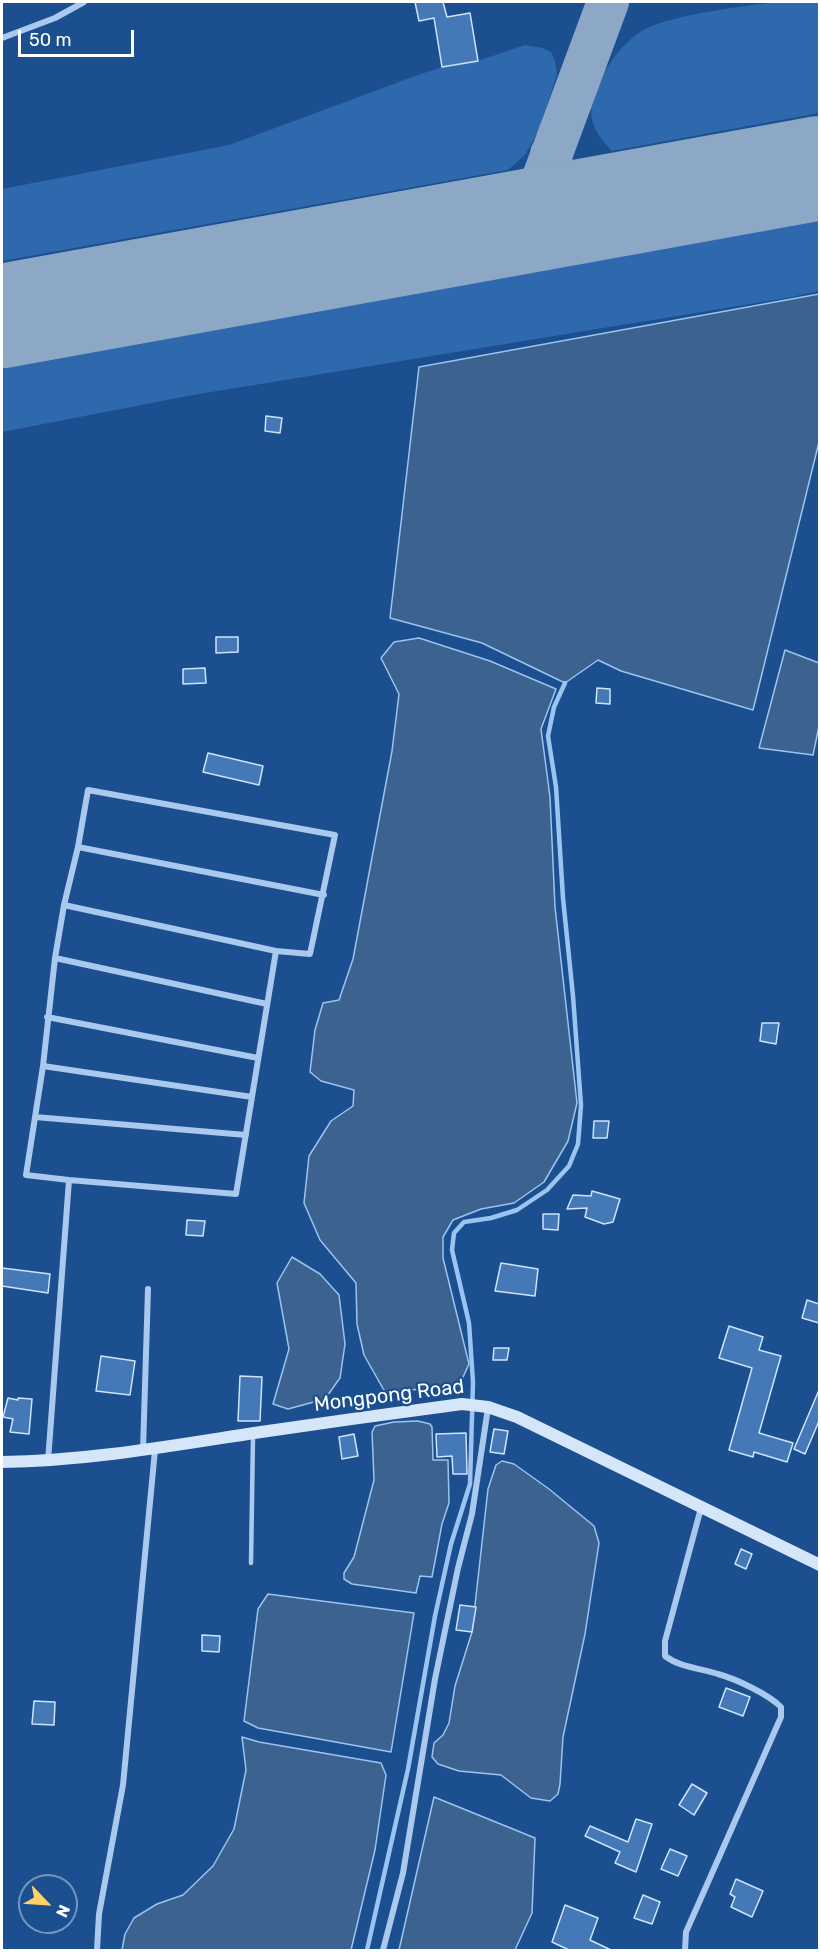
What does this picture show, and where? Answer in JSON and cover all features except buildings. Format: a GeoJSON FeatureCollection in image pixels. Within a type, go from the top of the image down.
{"type":"FeatureCollection","features":[{"type":"Feature","properties":{"kind":"main road","name":"Mongpong Road"},"geometry":{"type":"LineString","coordinates":[[2,1462],[48,1462],[149,1450],[462,1404],[488,1407],[518,1417],[819,1566]]}},
{"type":"Feature","properties":{"kind":"street"},"geometry":{"type":"LineString","coordinates":[[2,38],[55,18],[84,2]]}},
{"type":"Feature","properties":{"kind":"street"},"geometry":{"type":"LineString","coordinates":[[64,905],[276,951],[310,954],[335,835],[88,790],[78,847],[64,905],[55,958],[43,1066],[26,1175],[236,1194],[276,951]]}},
{"type":"Feature","properties":{"kind":"street"},"geometry":{"type":"LineString","coordinates":[[78,847],[324,894]]}},
{"type":"Feature","properties":{"kind":"street"},"geometry":{"type":"LineString","coordinates":[[55,958],[267,1004]]}},
{"type":"Feature","properties":{"kind":"street"},"geometry":{"type":"LineString","coordinates":[[47,1017],[258,1058]]}},
{"type":"Feature","properties":{"kind":"street"},"geometry":{"type":"LineString","coordinates":[[43,1066],[252,1097]]}},
{"type":"Feature","properties":{"kind":"street"},"geometry":{"type":"LineString","coordinates":[[35,1117],[246,1135]]}},
{"type":"Feature","properties":{"kind":"street"},"geometry":{"type":"LineString","coordinates":[[48,1462],[69,1180]]}},
{"type":"Feature","properties":{"kind":"street"},"geometry":{"type":"LineString","coordinates":[[98,1950],[99,1914],[123,1785],[149,1450],[148,1289]]}},
{"type":"Feature","properties":{"kind":"street"},"geometry":{"type":"LineString","coordinates":[[382,1950],[403,1873],[435,1679],[458,1568],[472,1514],[488,1407]]}},
{"type":"Feature","properties":{"kind":"street"},"geometry":{"type":"LineString","coordinates":[[685,1950],[686,1932],[781,1717],[781,1707],[773,1699],[720,1674],[676,1664],[665,1656],[665,1641],[701,1508]]}},
{"type":"Feature","properties":{"kind":"lane"},"geometry":{"type":"LineString","coordinates":[[251,1563],[253,1433]]}},
{"type":"Feature","properties":{"kind":"shaded area"},"geometry":{"type":"Polygon","coordinates":[[[774,2],[819,2],[819,113],[612,151],[600,137],[591,116],[593,99],[609,65],[620,50],[640,32],[685,16],[774,2]]]}},
{"type":"Feature","properties":{"kind":"shaded area"},"geometry":{"type":"Polygon","coordinates":[[[525,45],[551,52],[557,75],[538,132],[525,155],[508,170],[2,261],[2,189],[229,145],[418,75],[442,67],[478,61],[525,45]]]}},
{"type":"Feature","properties":{"kind":"shaded area"},"geometry":{"type":"Polygon","coordinates":[[[819,219],[819,291],[193,395],[2,432],[2,366],[819,219]]]}},
{"type":"Feature","properties":{"kind":"shaded area"},"geometry":{"type":"Polygon","coordinates":[[[819,294],[819,442],[753,710],[621,671],[598,660],[565,683],[482,643],[390,618],[419,367],[819,294]]]}},
{"type":"Feature","properties":{"kind":"shaded area"},"geometry":{"type":"Polygon","coordinates":[[[419,638],[490,661],[556,689],[541,729],[550,797],[555,907],[577,1103],[568,1141],[544,1182],[514,1203],[481,1209],[453,1220],[443,1237],[443,1258],[469,1364],[459,1386],[385,1392],[364,1355],[357,1324],[356,1283],[320,1240],[304,1203],[309,1156],[331,1121],[353,1106],[354,1090],[321,1081],[310,1072],[315,1030],[323,1003],[339,1000],[353,959],[392,751],[399,694],[381,658],[394,642],[419,638]]]}},
{"type":"Feature","properties":{"kind":"shaded area"},"geometry":{"type":"Polygon","coordinates":[[[785,650],[819,663],[819,726],[813,755],[759,748],[785,650]]]}},
{"type":"Feature","properties":{"kind":"shaded area"},"geometry":{"type":"Polygon","coordinates":[[[292,1257],[320,1274],[339,1295],[345,1344],[340,1378],[325,1399],[288,1409],[273,1404],[289,1349],[277,1283],[292,1257]]]}},
{"type":"Feature","properties":{"kind":"shaded area"},"geometry":{"type":"Polygon","coordinates":[[[418,1421],[430,1424],[432,1427],[433,1460],[448,1460],[449,1503],[442,1524],[432,1577],[420,1576],[416,1593],[352,1584],[344,1579],[344,1573],[354,1557],[374,1480],[372,1432],[375,1426],[418,1421]]]}},
{"type":"Feature","properties":{"kind":"shaded area"},"geometry":{"type":"Polygon","coordinates":[[[502,1461],[514,1464],[594,1526],[599,1543],[585,1634],[563,1737],[560,1784],[558,1794],[550,1801],[531,1798],[501,1775],[459,1771],[438,1764],[432,1757],[434,1743],[443,1735],[449,1723],[455,1686],[472,1632],[488,1489],[496,1465],[502,1461]]]}},
{"type":"Feature","properties":{"kind":"shaded area"},"geometry":{"type":"Polygon","coordinates":[[[268,1594],[414,1613],[391,1752],[258,1728],[244,1721],[258,1609],[268,1594]]]}},
{"type":"Feature","properties":{"kind":"shaded area"},"geometry":{"type":"Polygon","coordinates":[[[242,1737],[381,1763],[386,1775],[375,1850],[351,1950],[122,1950],[125,1934],[134,1918],[157,1904],[183,1895],[213,1866],[234,1829],[246,1770],[242,1737]]]}},
{"type":"Feature","properties":{"kind":"shaded area"},"geometry":{"type":"Polygon","coordinates":[[[434,1797],[535,1838],[532,1913],[515,1950],[399,1950],[434,1797]]]}},
{"type":"Feature","properties":{"kind":"waterway"},"geometry":{"type":"LineString","coordinates":[[367,1950],[408,1769],[435,1616],[451,1544],[470,1484],[473,1382],[469,1323],[452,1250],[454,1233],[464,1222],[491,1218],[517,1210],[547,1190],[569,1166],[578,1144],[581,1105],[573,996],[563,898],[556,787],[548,736],[554,707],[565,683]]}},
{"type":"Feature","properties":{"kind":"taxiway"},"geometry":{"type":"LineString","coordinates":[[497,226],[519,217],[535,199],[608,2]]}},
{"type":"Feature","properties":{"kind":"taxiway"},"geometry":{"type":"LineString","coordinates":[[551,154],[555,176],[563,191],[577,200],[598,208]]}},
{"type":"Feature","properties":{"kind":"runway"},"geometry":{"type":"LineString","coordinates":[[2,316],[820,168]]}}]}
